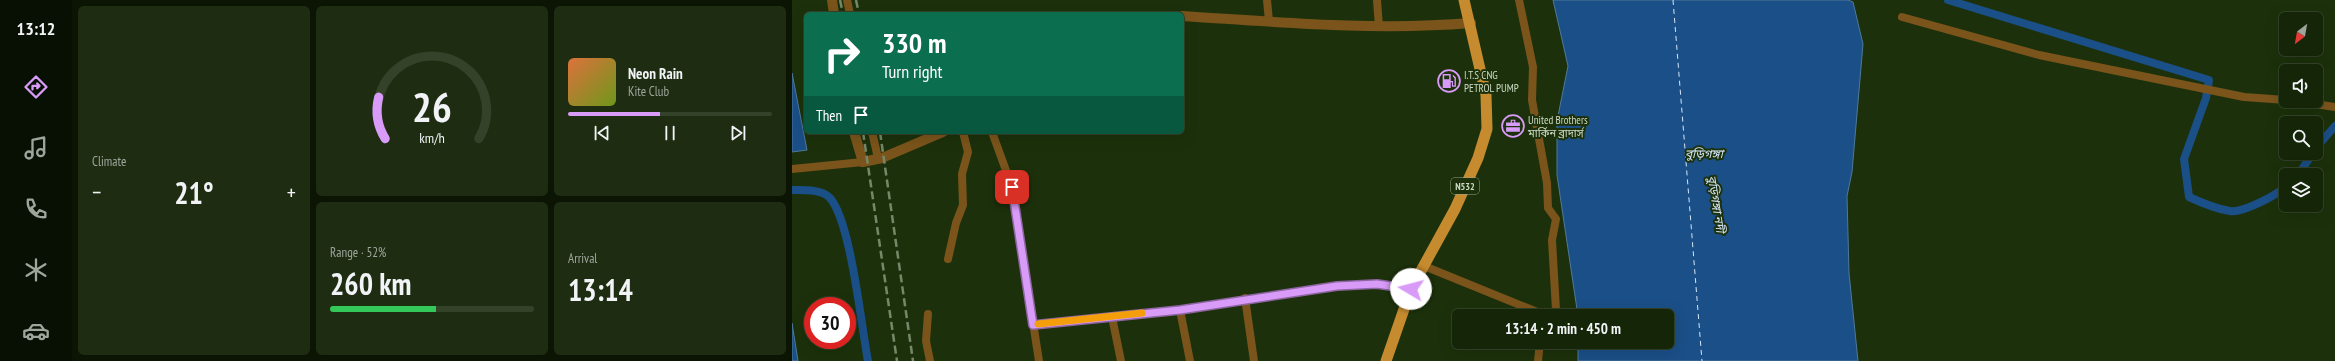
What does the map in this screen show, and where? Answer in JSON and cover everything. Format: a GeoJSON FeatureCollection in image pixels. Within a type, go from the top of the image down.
{"type":"FeatureCollection","features":[{"type":"Feature","properties":{"kind":"highway","name":"N532"},"geometry":{"type":"LineString","coordinates":[[1386,361],[1411,289],[1455,209],[1478,158],[1487,130],[1486,95],[1471,23],[1464,0]]}},
{"type":"Feature","properties":{"kind":"street"},"geometry":{"type":"LineString","coordinates":[[832,0],[834,12]]}},
{"type":"Feature","properties":{"kind":"street"},"geometry":{"type":"LineString","coordinates":[[847,0],[850,12]]}},
{"type":"Feature","properties":{"kind":"street"},"geometry":{"type":"LineString","coordinates":[[1267,0],[1269,21]]}},
{"type":"Feature","properties":{"kind":"street"},"geometry":{"type":"LineString","coordinates":[[1377,0],[1378,27]]}},
{"type":"Feature","properties":{"kind":"street"},"geometry":{"type":"LineString","coordinates":[[1519,0],[1533,67],[1532,100],[1547,182],[1548,208],[1556,219],[1552,240],[1556,309]]}},
{"type":"Feature","properties":{"kind":"street"},"geometry":{"type":"LineString","coordinates":[[1184,16],[1378,27],[1430,27],[1471,23]]}},
{"type":"Feature","properties":{"kind":"street"},"geometry":{"type":"LineString","coordinates":[[1902,17],[2004,47],[2198,88],[2220,90],[2244,97],[2279,100]]}},
{"type":"Feature","properties":{"kind":"street"},"geometry":{"type":"LineString","coordinates":[[2323,105],[2335,107]]}},
{"type":"Feature","properties":{"kind":"street"},"geometry":{"type":"LineString","coordinates":[[855,134],[863,162]]}},
{"type":"Feature","properties":{"kind":"street"},"geometry":{"type":"LineString","coordinates":[[872,134],[878,158]]}},
{"type":"Feature","properties":{"kind":"street"},"geometry":{"type":"LineString","coordinates":[[792,169],[863,162],[878,158],[939,134]]}},
{"type":"Feature","properties":{"kind":"street"},"geometry":{"type":"LineString","coordinates":[[948,259],[956,223],[963,205],[962,174],[968,152],[964,134]]}},
{"type":"Feature","properties":{"kind":"street"},"geometry":{"type":"LineString","coordinates":[[993,134],[1012,187],[1039,361]]}},
{"type":"Feature","properties":{"kind":"street"},"geometry":{"type":"LineString","coordinates":[[1424,266],[1530,309]]}},
{"type":"Feature","properties":{"kind":"street"},"geometry":{"type":"LineString","coordinates":[[1033,325],[1180,310],[1245,298],[1337,286],[1377,284],[1411,289]]}},
{"type":"Feature","properties":{"kind":"street"},"geometry":{"type":"LineString","coordinates":[[1245,298],[1254,361]]}},
{"type":"Feature","properties":{"kind":"street"},"geometry":{"type":"LineString","coordinates":[[1180,310],[1190,361]]}},
{"type":"Feature","properties":{"kind":"street"},"geometry":{"type":"LineString","coordinates":[[928,314],[926,341],[930,361]]}},
{"type":"Feature","properties":{"kind":"street"},"geometry":{"type":"LineString","coordinates":[[1112,317],[1121,361]]}},
{"type":"Feature","properties":{"kind":"street"},"geometry":{"type":"LineString","coordinates":[[1538,361],[1539,349]]}},
{"type":"Feature","properties":{"kind":"water","name":"বুড়িগঙ্গা"},"geometry":{"type":"Polygon","coordinates":[[[1553,0],[1848,0],[1853,2],[1863,44],[1852,172],[1847,196],[1849,273],[1858,361],[1578,361],[1578,349],[1674,349],[1674,309],[1577,309],[1557,175],[1557,121],[1568,66],[1553,0]]]}},
{"type":"Feature","properties":{"kind":"water"},"geometry":{"type":"Polygon","coordinates":[[[792,73],[807,150],[792,152],[792,73]]]}},
{"type":"Feature","properties":{"kind":"water"},"geometry":{"type":"Polygon","coordinates":[[[792,323],[798,361],[792,361],[792,323]]]}},
{"type":"Feature","properties":{"kind":"waterway"},"geometry":{"type":"LineString","coordinates":[[1948,0],[2209,80],[2206,98],[2184,159],[2189,197],[2214,207],[2236,211],[2260,203],[2279,192]]}},
{"type":"Feature","properties":{"kind":"waterway"},"geometry":{"type":"LineString","coordinates":[[2323,140],[2335,126]]}},
{"type":"Feature","properties":{"kind":"waterway"},"geometry":{"type":"LineString","coordinates":[[2303,168],[2308,160]]}},
{"type":"Feature","properties":{"kind":"waterway"},"geometry":{"type":"LineString","coordinates":[[792,190],[812,191],[827,195],[837,210],[844,229],[854,275],[868,361]]}},
{"type":"Feature","properties":{"kind":"ferry route"},"geometry":{"type":"LineString","coordinates":[[1673,0],[1702,361]]}},
{"type":"Feature","properties":{"kind":"railway"},"geometry":{"type":"LineString","coordinates":[[840,0],[843,12]]}},
{"type":"Feature","properties":{"kind":"railway"},"geometry":{"type":"LineString","coordinates":[[856,0],[859,12]]}},
{"type":"Feature","properties":{"kind":"railway"},"geometry":{"type":"LineString","coordinates":[[863,134],[897,361]]}},
{"type":"Feature","properties":{"kind":"railway"},"geometry":{"type":"LineString","coordinates":[[880,134],[913,361]]}},
{"type":"Feature","properties":{"kind":"slow traffic"},"geometry":{"type":"LineString","coordinates":[[1038,324],[1142,313]]}},
{"type":"Feature","properties":{"kind":"place","name":"I.T.S CNG PETROL PUMP"},"geometry":{"type":"Point","coordinates":[1449,81]}},
{"type":"Feature","properties":{"kind":"place","name":"United Brothers মার্কিন ব্রাদার্স"},"geometry":{"type":"Point","coordinates":[1513,126]}},
{"type":"Feature","properties":{"kind":"route"},"geometry":{"type":"LineString","coordinates":[[1012,187],[1033,325],[1180,310],[1245,298],[1337,286],[1377,284],[1411,289]]}},
{"type":"Feature","properties":{"kind":"water label","name":"বুড়িগঙ্গা নদী"},"geometry":{"type":"Point","coordinates":[1716,204]}}]}
